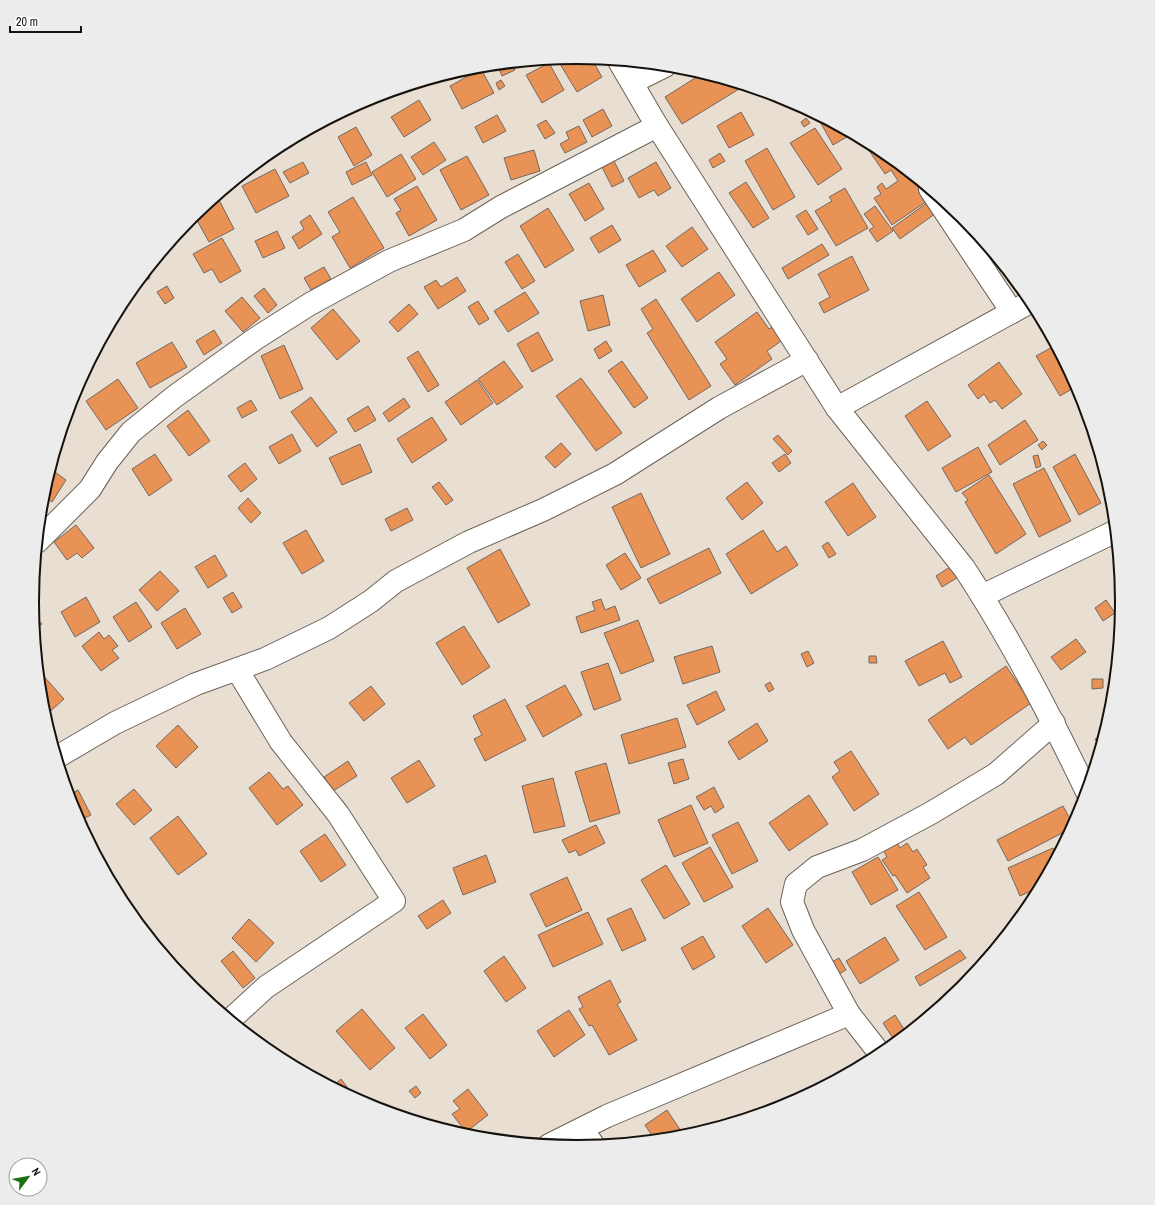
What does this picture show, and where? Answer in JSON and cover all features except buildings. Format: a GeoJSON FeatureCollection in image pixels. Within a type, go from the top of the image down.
{"type":"FeatureCollection","features":[{"type":"Feature","properties":{"kind":"street"},"geometry":{"type":"LineString","coordinates":[[622,66],[633,82],[657,126],[837,408],[964,568],[982,596],[1054,723],[1084,785]]}},
{"type":"Feature","properties":{"kind":"street"},"geometry":{"type":"LineString","coordinates":[[633,82],[657,70]]}},
{"type":"Feature","properties":{"kind":"street"},"geometry":{"type":"LineString","coordinates":[[44,535],[90,489],[107,462],[131,432],[174,397],[255,339],[310,304],[389,261],[464,230],[501,207],[657,126]]}},
{"type":"Feature","properties":{"kind":"street"},"geometry":{"type":"LineString","coordinates":[[941,206],[1012,312]]}},
{"type":"Feature","properties":{"kind":"street"},"geometry":{"type":"LineString","coordinates":[[837,408],[1026,304]]}},
{"type":"Feature","properties":{"kind":"street"},"geometry":{"type":"LineString","coordinates":[[61,755],[115,724],[196,684],[238,671],[265,660],[329,628],[371,601],[396,582],[469,542],[543,510],[615,474],[719,408],[807,360]]}},
{"type":"Feature","properties":{"kind":"street"},"geometry":{"type":"LineString","coordinates":[[982,596],[1111,533]]}},
{"type":"Feature","properties":{"kind":"street"},"geometry":{"type":"LineString","coordinates":[[234,1017],[266,987],[394,901],[338,814],[281,742],[238,671]]}},
{"type":"Feature","properties":{"kind":"street"},"geometry":{"type":"LineString","coordinates":[[877,1050],[849,1014],[803,930],[792,902],[796,884],[817,867],[862,850],[931,813],[996,774],[1054,723]]}},
{"type":"Feature","properties":{"kind":"street"},"geometry":{"type":"LineString","coordinates":[[558,1140],[607,1116],[849,1014]]}},
{"type":"Feature","properties":{"kind":"street"},"geometry":{"type":"LineString","coordinates":[[582,1129],[590,1141]]}}]}
